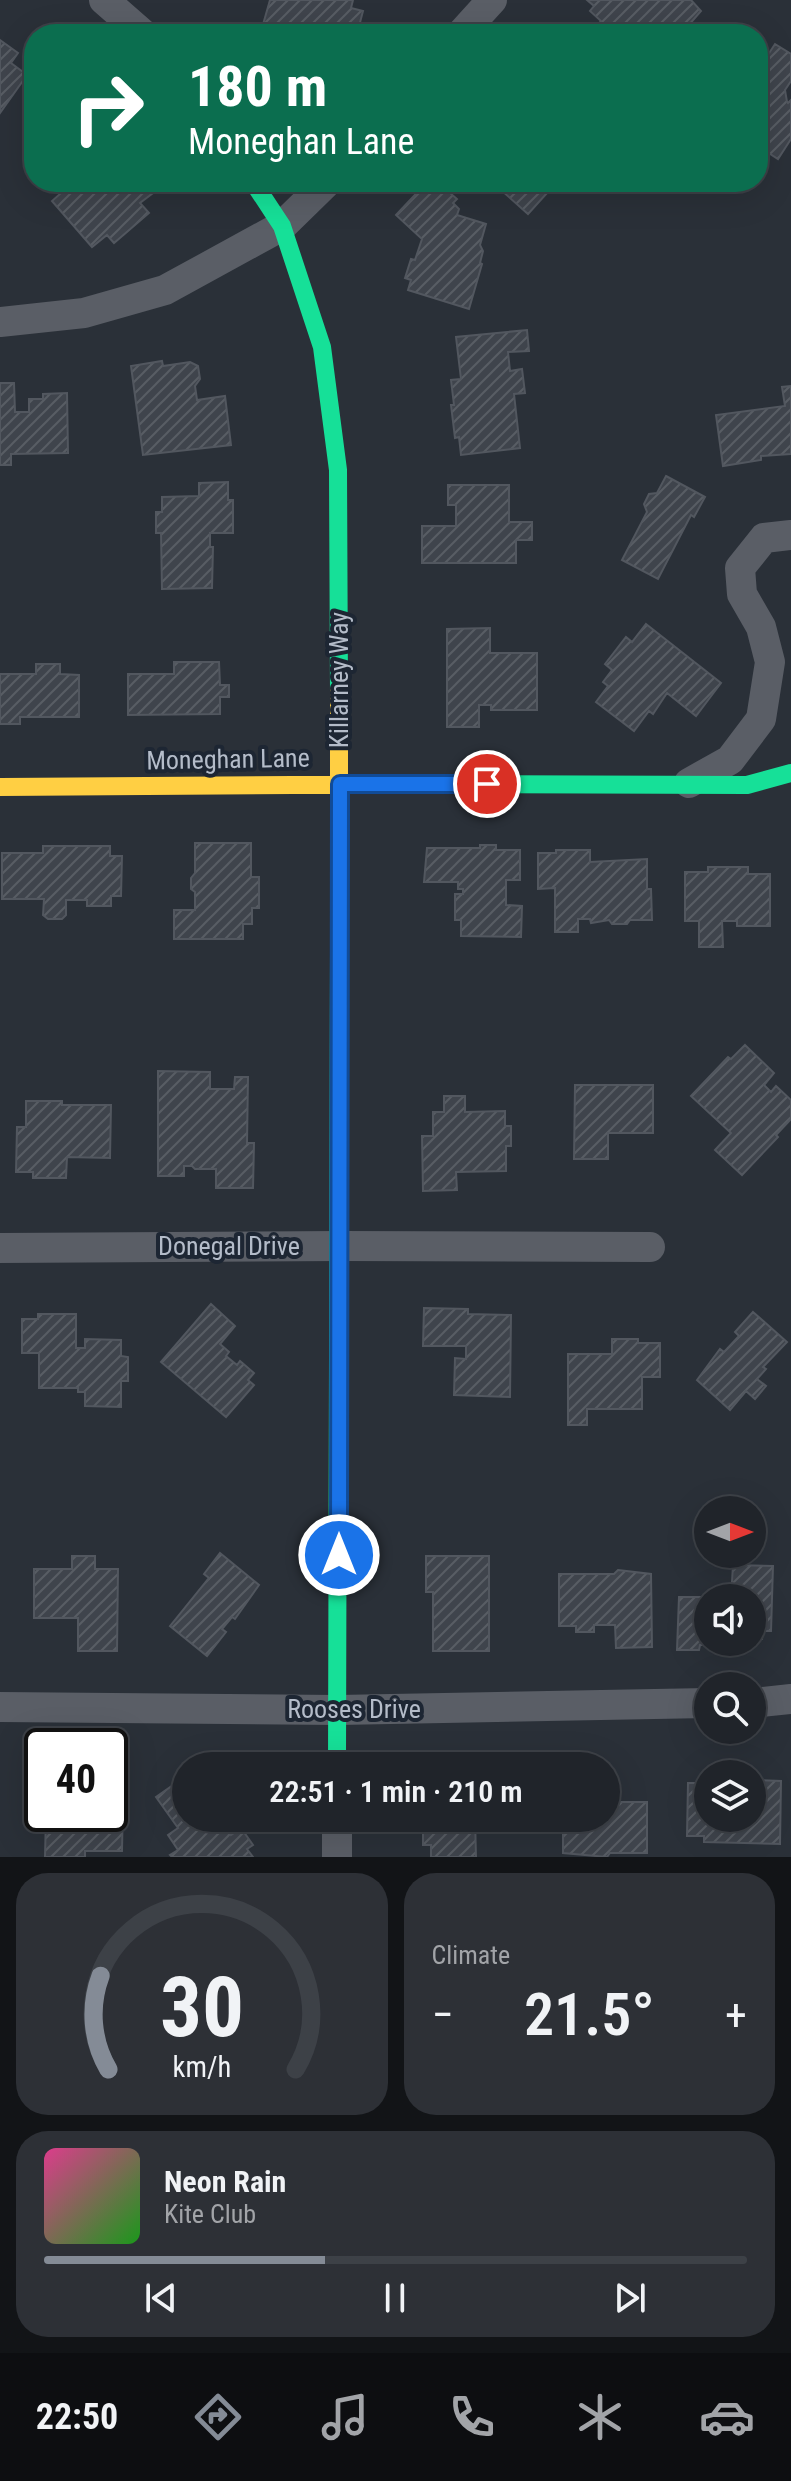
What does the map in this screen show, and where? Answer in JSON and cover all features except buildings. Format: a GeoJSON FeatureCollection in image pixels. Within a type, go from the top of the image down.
{"type":"FeatureCollection","features":[{"type":"Feature","properties":{"kind":"street"},"geometry":{"type":"LineString","coordinates":[[104,0],[132,24]]}},
{"type":"Feature","properties":{"kind":"street"},"geometry":{"type":"LineString","coordinates":[[470,24],[492,0]]}},
{"type":"Feature","properties":{"kind":"street","name":"Killarney Way"},"geometry":{"type":"LineString","coordinates":[[260,192],[282,226],[322,347],[338,470],[340,1246],[337,1752]]}},
{"type":"Feature","properties":{"kind":"street"},"geometry":{"type":"LineString","coordinates":[[0,322],[84,313],[165,290],[282,226],[317,192]]}},
{"type":"Feature","properties":{"kind":"street"},"geometry":{"type":"LineString","coordinates":[[686,785],[730,760],[761,719],[770,662],[761,627],[742,594],[740,568],[764,538],[791,535]]}},
{"type":"Feature","properties":{"kind":"street","name":"Moneghan Lane"},"geometry":{"type":"LineString","coordinates":[[0,787],[747,785],[791,773]]}},
{"type":"Feature","properties":{"kind":"street","name":"Donegal Drive"},"geometry":{"type":"LineString","coordinates":[[0,1248],[650,1247]]}},
{"type":"Feature","properties":{"kind":"street"},"geometry":{"type":"LineString","coordinates":[[766,1702],[791,1699]]}},
{"type":"Feature","properties":{"kind":"street","name":"Rooses Drive"},"geometry":{"type":"LineString","coordinates":[[0,1707],[338,1710],[694,1703]]}},
{"type":"Feature","properties":{"kind":"street"},"geometry":{"type":"LineString","coordinates":[[337,1832],[337,1857]]}},
{"type":"Feature","properties":{"kind":"traffic: fast"},"geometry":{"type":"LineString","coordinates":[[260,192],[282,226],[322,347],[338,470],[339,691]]}},
{"type":"Feature","properties":{"kind":"traffic: fast"},"geometry":{"type":"LineString","coordinates":[[448,784],[747,785],[791,773]]}},
{"type":"Feature","properties":{"kind":"traffic: fast"},"geometry":{"type":"LineString","coordinates":[[337,1752],[339,952]]}},
{"type":"Feature","properties":{"kind":"traffic: slow"},"geometry":{"type":"LineString","coordinates":[[339,691],[339,952]]}},
{"type":"Feature","properties":{"kind":"traffic: slow"},"geometry":{"type":"LineString","coordinates":[[0,787],[448,784]]}},
{"type":"Feature","properties":{"kind":"route"},"geometry":{"type":"LineString","coordinates":[[339,1555],[340,784],[487,784]]}}]}
